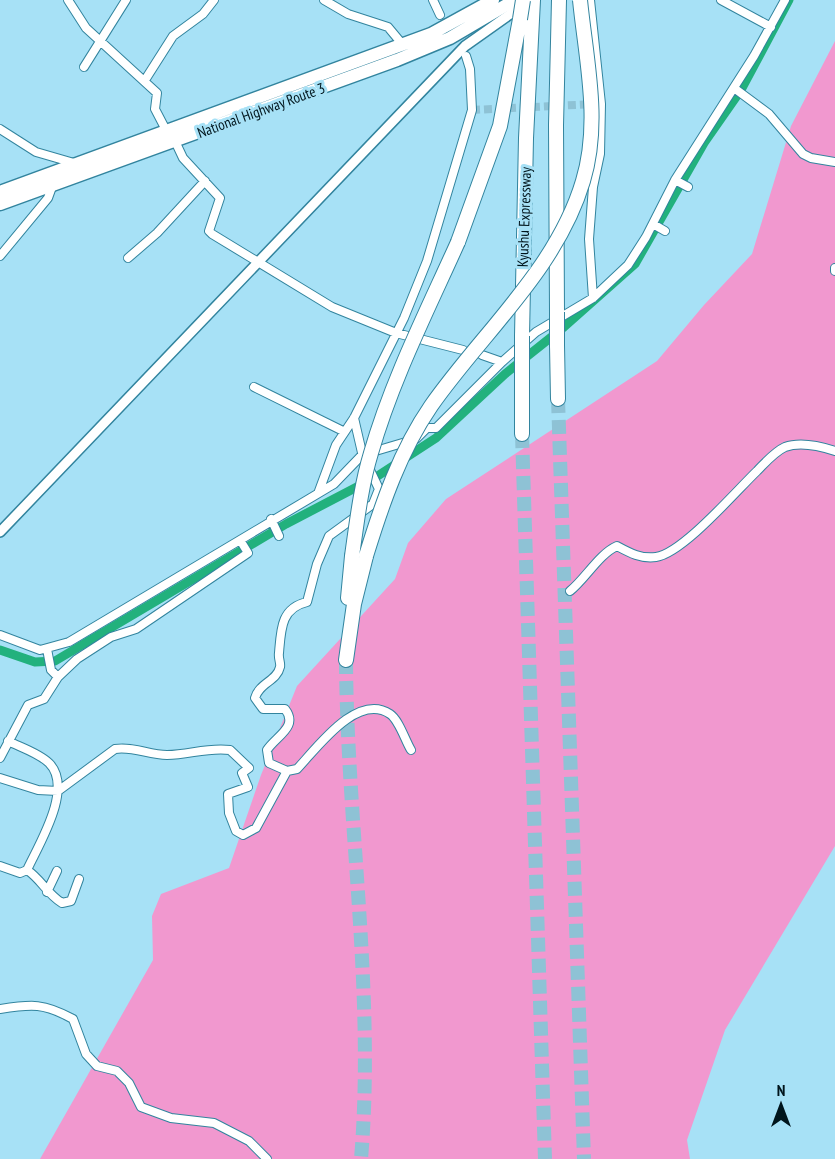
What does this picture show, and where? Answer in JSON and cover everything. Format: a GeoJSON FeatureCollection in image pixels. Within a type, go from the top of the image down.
{"type":"FeatureCollection","features":[{"type":"Feature","properties":{"kind":"highway","name":"National Highway Route 3"},"geometry":{"type":"LineString","coordinates":[[0,204],[52,187],[171,136],[431,34],[493,0]]}},
{"type":"Feature","properties":{"kind":"highway","name":"National Highway Route 3"},"geometry":{"type":"LineString","coordinates":[[0,192],[171,136],[450,38],[515,0]]}},
{"type":"Feature","properties":{"kind":"highway","name":"Kyushu Expressway"},"geometry":{"type":"LineString","coordinates":[[558,399],[556,125],[559,0]]}},
{"type":"Feature","properties":{"kind":"highway"},"geometry":{"type":"LineString","coordinates":[[529,3],[520,20],[500,126],[458,242],[405,363],[371,453],[360,500],[359,556],[354,604],[346,660],[359,556],[390,482],[430,408],[533,278],[563,231],[584,180],[592,126],[592,99],[580,0]]}},
{"type":"Feature","properties":{"kind":"highway","name":"Kyushu Expressway"},"geometry":{"type":"LineString","coordinates":[[522,434],[529,3]]}},
{"type":"Feature","properties":{"kind":"street"},"geometry":{"type":"LineString","coordinates":[[68,0],[77,18],[157,93],[154,109],[183,158],[220,198],[209,231],[332,307],[396,333],[464,350]]}},
{"type":"Feature","properties":{"kind":"street"},"geometry":{"type":"LineString","coordinates":[[84,67],[126,0]]}},
{"type":"Feature","properties":{"kind":"street"},"geometry":{"type":"LineString","coordinates":[[145,80],[173,36],[203,14],[214,0]]}},
{"type":"Feature","properties":{"kind":"street"},"geometry":{"type":"LineString","coordinates":[[324,0],[348,14],[388,27],[403,45]]}},
{"type":"Feature","properties":{"kind":"street"},"geometry":{"type":"LineString","coordinates":[[433,0],[440,15]]}},
{"type":"Feature","properties":{"kind":"street"},"geometry":{"type":"LineString","coordinates":[[590,0],[602,104],[600,154],[593,187],[589,239],[593,298]]}},
{"type":"Feature","properties":{"kind":"street"},"geometry":{"type":"LineString","coordinates":[[721,0],[771,27]]}},
{"type":"Feature","properties":{"kind":"street"},"geometry":{"type":"LineString","coordinates":[[0,635],[28,647],[47,650],[69,642],[240,540],[271,519],[334,484],[362,455],[400,445],[416,438],[427,428],[435,428],[536,332],[593,298],[628,265],[653,224],[675,180],[734,88],[785,0]]}},
{"type":"Feature","properties":{"kind":"street"},"geometry":{"type":"LineString","coordinates":[[0,532],[465,46],[529,3]]}},
{"type":"Feature","properties":{"kind":"street"},"geometry":{"type":"LineString","coordinates":[[319,491],[343,431],[354,418],[396,333],[427,261],[472,110],[470,69],[466,57]]}},
{"type":"Feature","properties":{"kind":"street"},"geometry":{"type":"LineString","coordinates":[[734,88],[769,114],[803,154],[835,162]]}},
{"type":"Feature","properties":{"kind":"street"},"geometry":{"type":"LineString","coordinates":[[0,129],[36,152],[78,165]]}},
{"type":"Feature","properties":{"kind":"street"},"geometry":{"type":"LineString","coordinates":[[675,180],[688,187]]}},
{"type":"Feature","properties":{"kind":"street"},"geometry":{"type":"LineString","coordinates":[[128,258],[157,233],[205,182]]}},
{"type":"Feature","properties":{"kind":"street"},"geometry":{"type":"LineString","coordinates":[[0,256],[48,198],[52,187]]}},
{"type":"Feature","properties":{"kind":"street"},"geometry":{"type":"LineString","coordinates":[[653,224],[665,231]]}},
{"type":"Feature","properties":{"kind":"street"},"geometry":{"type":"LineString","coordinates":[[482,355],[502,362]]}},
{"type":"Feature","properties":{"kind":"street"},"geometry":{"type":"LineString","coordinates":[[254,387],[343,431]]}},
{"type":"Feature","properties":{"kind":"street"},"geometry":{"type":"LineString","coordinates":[[354,418],[362,455],[379,489],[373,504],[330,536],[317,564],[307,602],[291,606],[286,612],[278,656],[281,666],[275,676],[256,691],[255,698],[263,709],[285,709],[290,715],[291,722],[287,729],[272,742],[267,750],[269,763],[287,771],[297,769],[338,726],[357,711],[378,709],[392,715],[411,750]]}},
{"type":"Feature","properties":{"kind":"street"},"geometry":{"type":"LineString","coordinates":[[570,591],[584,580],[611,549],[617,546],[634,555],[657,557],[678,548],[762,466],[785,447],[809,445],[835,451]]}},
{"type":"Feature","properties":{"kind":"street"},"geometry":{"type":"LineString","coordinates":[[271,519],[279,536]]}},
{"type":"Feature","properties":{"kind":"street"},"geometry":{"type":"LineString","coordinates":[[0,758],[28,705],[44,699],[58,677],[87,652],[111,638],[136,629],[248,553],[240,540]]}},
{"type":"Feature","properties":{"kind":"street"},"geometry":{"type":"LineString","coordinates":[[47,650],[51,670],[58,677]]}},
{"type":"Feature","properties":{"kind":"street"},"geometry":{"type":"LineString","coordinates":[[0,866],[20,873],[27,870],[51,820],[58,791],[55,771],[48,761],[8,741]]}},
{"type":"Feature","properties":{"kind":"street"},"geometry":{"type":"LineString","coordinates":[[0,778],[38,790],[58,791],[115,749],[124,748],[170,755],[206,749],[230,750],[249,768],[243,773],[248,787],[228,794],[229,813],[236,831],[243,835],[256,828],[287,771]]}},
{"type":"Feature","properties":{"kind":"street"},"geometry":{"type":"LineString","coordinates":[[27,870],[36,876],[47,891],[62,903],[70,901],[80,879]]}},
{"type":"Feature","properties":{"kind":"street"},"geometry":{"type":"LineString","coordinates":[[47,891],[57,871]]}},
{"type":"Feature","properties":{"kind":"street"},"geometry":{"type":"LineString","coordinates":[[0,1009],[28,1004],[45,1005],[73,1019],[86,1054],[97,1066],[117,1071],[129,1083],[141,1107],[171,1118],[214,1123],[249,1141],[267,1159]]}},
{"type":"Feature","properties":{"kind":"shaded area"},"geometry":{"type":"Polygon","coordinates":[[[835,41],[835,846],[725,1030],[687,1140],[690,1159],[40,1159],[153,960],[152,916],[161,894],[229,868],[261,775],[297,686],[395,579],[408,543],[446,499],[657,361],[704,305],[752,254],[791,126],[835,41]]]}},
{"type":"Feature","properties":{"kind":"waterway"},"geometry":{"type":"LineString","coordinates":[[0,650],[35,662],[55,661],[286,524],[376,477],[436,438],[505,374],[564,327],[635,264],[704,143],[741,90],[789,0]]}},
{"type":"Feature","properties":{"kind":"tunnel"},"geometry":{"type":"LineString","coordinates":[[472,110],[594,104]]}},
{"type":"Feature","properties":{"kind":"tunnel"},"geometry":{"type":"LineString","coordinates":[[558,399],[584,1159]]}},
{"type":"Feature","properties":{"kind":"tunnel"},"geometry":{"type":"LineString","coordinates":[[522,434],[545,1159]]}},
{"type":"Feature","properties":{"kind":"tunnel"},"geometry":{"type":"LineString","coordinates":[[346,660],[365,1034],[361,1159]]}}]}
